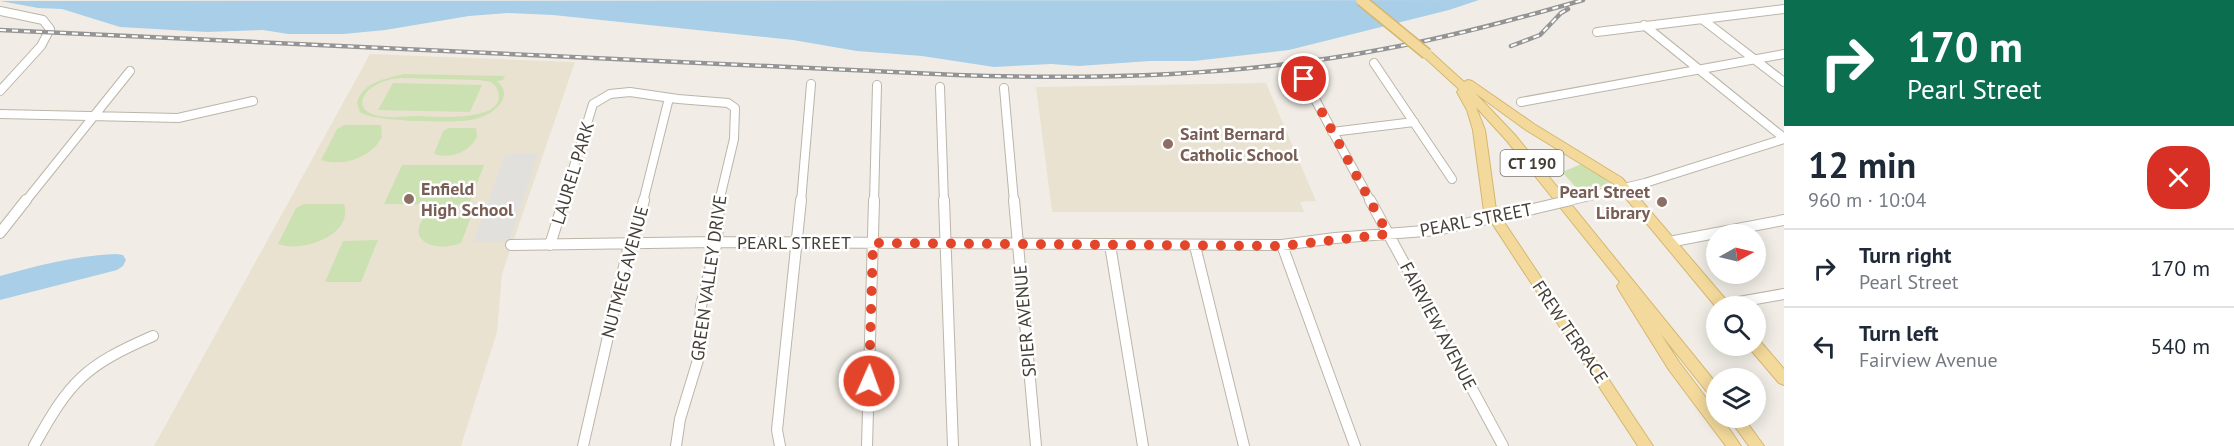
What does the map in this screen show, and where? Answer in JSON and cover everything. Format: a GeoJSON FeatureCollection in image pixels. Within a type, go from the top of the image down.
{"type":"FeatureCollection","features":[{"type":"Feature","properties":{"kind":"main road","name":"CT 190"},"geometry":{"type":"LineString","coordinates":[[1361,0],[1454,78],[1511,138],[1706,380]]}},
{"type":"Feature","properties":{"kind":"main road"},"geometry":{"type":"LineString","coordinates":[[1428,56],[1530,128],[1611,176],[1715,296]]}},
{"type":"Feature","properties":{"kind":"main road","name":"FREW TERRACE"},"geometry":{"type":"LineString","coordinates":[[1454,78],[1478,124],[1488,205],[1494,218],[1646,446]]}},
{"type":"Feature","properties":{"kind":"main road","name":"CT 190"},"geometry":{"type":"LineString","coordinates":[[1605,254],[1665,352],[1734,446]]}},
{"type":"Feature","properties":{"kind":"main road"},"geometry":{"type":"LineString","coordinates":[[1764,356],[1784,379]]}},
{"type":"Feature","properties":{"kind":"main road"},"geometry":{"type":"LineString","coordinates":[[1743,428],[1757,446]]}},
{"type":"Feature","properties":{"kind":"street"},"geometry":{"type":"LineString","coordinates":[[1597,32],[1784,9]]}},
{"type":"Feature","properties":{"kind":"street"},"geometry":{"type":"LineString","coordinates":[[0,11],[43,20],[50,26],[49,34],[41,46],[0,91]]}},
{"type":"Feature","properties":{"kind":"street"},"geometry":{"type":"LineString","coordinates":[[1702,19],[1784,82]]}},
{"type":"Feature","properties":{"kind":"street"},"geometry":{"type":"LineString","coordinates":[[1644,25],[1783,141]]}},
{"type":"Feature","properties":{"kind":"street"},"geometry":{"type":"LineString","coordinates":[[1521,102],[1784,54]]}},
{"type":"Feature","properties":{"kind":"street"},"geometry":{"type":"LineString","coordinates":[[1374,63],[1452,179]]}},
{"type":"Feature","properties":{"kind":"street"},"geometry":{"type":"LineString","coordinates":[[0,233],[130,71]]}},
{"type":"Feature","properties":{"kind":"street","name":"FAIRVIEW AVENUE"},"geometry":{"type":"LineString","coordinates":[[1304,79],[1503,446]]}},
{"type":"Feature","properties":{"kind":"street"},"geometry":{"type":"LineString","coordinates":[[779,446],[777,430],[811,84]]}},
{"type":"Feature","properties":{"kind":"street"},"geometry":{"type":"LineString","coordinates":[[867,446],[877,85]]}},
{"type":"Feature","properties":{"kind":"street"},"geometry":{"type":"LineString","coordinates":[[940,87],[952,446]]}},
{"type":"Feature","properties":{"kind":"street","name":"SPIER AVENUE"},"geometry":{"type":"LineString","coordinates":[[1004,88],[1036,446]]}},
{"type":"Feature","properties":{"kind":"street","name":"LAUREL PARK"},"geometry":{"type":"LineString","coordinates":[[550,245],[593,104],[605,95],[621,92],[646,93],[669,98],[728,103],[735,108]]}},
{"type":"Feature","properties":{"kind":"street","name":"NUTMEG AVENUE"},"geometry":{"type":"LineString","coordinates":[[583,446],[628,249],[633,243],[669,98]]}},
{"type":"Feature","properties":{"kind":"street"},"geometry":{"type":"LineString","coordinates":[[0,114],[178,118],[253,101]]}},
{"type":"Feature","properties":{"kind":"street","name":"GREEN VALLEY DRIVE"},"geometry":{"type":"LineString","coordinates":[[676,446],[680,419],[698,360],[701,306],[717,242],[719,200],[734,138],[735,108]]}},
{"type":"Feature","properties":{"kind":"street"},"geometry":{"type":"LineString","coordinates":[[1332,132],[1414,122]]}},
{"type":"Feature","properties":{"kind":"street","name":"PEARL STREET"},"geometry":{"type":"LineString","coordinates":[[511,245],[795,242],[1018,246],[1282,246],[1437,230],[1624,189],[1783,141]]}},
{"type":"Feature","properties":{"kind":"street"},"geometry":{"type":"LineString","coordinates":[[1669,242],[1784,220]]}},
{"type":"Feature","properties":{"kind":"street"},"geometry":{"type":"LineString","coordinates":[[1110,245],[1143,446]]}},
{"type":"Feature","properties":{"kind":"street"},"geometry":{"type":"LineString","coordinates":[[1195,246],[1244,446]]}},
{"type":"Feature","properties":{"kind":"street"},"geometry":{"type":"LineString","coordinates":[[1282,246],[1355,446]]}},
{"type":"Feature","properties":{"kind":"street"},"geometry":{"type":"LineString","coordinates":[[1766,298],[1784,294]]}},
{"type":"Feature","properties":{"kind":"street"},"geometry":{"type":"LineString","coordinates":[[34,446],[73,385],[86,372],[110,356],[153,336]]}},
{"type":"Feature","properties":{"kind":"shaded area","name":"Enfield High School"},"geometry":{"type":"Polygon","coordinates":[[[370,54],[575,62],[502,274],[497,332],[461,446],[154,446],[370,54]]]}},
{"type":"Feature","properties":{"kind":"shaded area","name":"Saint Bernard Catholic School"},"geometry":{"type":"Polygon","coordinates":[[[1266,83],[1316,201],[1300,202],[1304,212],[1052,212],[1036,87],[1266,83]]]}},
{"type":"Feature","properties":{"kind":"shaded area"},"geometry":{"type":"Polygon","coordinates":[[[506,153],[539,153],[509,242],[473,242],[506,153]]]}},
{"type":"Feature","properties":{"kind":"green space"},"geometry":{"type":"Polygon","coordinates":[[[404,74],[505,76],[503,80],[497,81],[503,88],[504,95],[499,105],[492,111],[471,120],[396,120],[360,112],[357,103],[364,90],[376,82],[404,74]],[[391,79],[370,89],[362,103],[368,112],[386,117],[471,115],[494,107],[499,99],[496,87],[491,82],[391,79]]]}},
{"type":"Feature","properties":{"kind":"green space"},"geometry":{"type":"Polygon","coordinates":[[[393,83],[482,85],[470,112],[378,110],[393,83]]]}},
{"type":"Feature","properties":{"kind":"green space"},"geometry":{"type":"Polygon","coordinates":[[[344,125],[381,125],[382,137],[371,150],[356,159],[338,162],[321,160],[337,129],[344,125]]]}},
{"type":"Feature","properties":{"kind":"green space"},"geometry":{"type":"Polygon","coordinates":[[[448,128],[476,128],[477,137],[474,143],[464,151],[446,156],[434,154],[443,131],[448,128]]]}},
{"type":"Feature","properties":{"kind":"green space"},"geometry":{"type":"Polygon","coordinates":[[[1584,163],[1611,184],[1580,192],[1562,172],[1584,163]]]}},
{"type":"Feature","properties":{"kind":"green space"},"geometry":{"type":"Polygon","coordinates":[[[402,165],[484,165],[469,205],[384,204],[402,165]]]}},
{"type":"Feature","properties":{"kind":"green space"},"geometry":{"type":"Polygon","coordinates":[[[304,204],[344,204],[345,215],[341,225],[334,233],[312,244],[288,246],[278,244],[296,208],[304,204]]]}},
{"type":"Feature","properties":{"kind":"green space"},"geometry":{"type":"Polygon","coordinates":[[[428,213],[468,213],[471,217],[461,243],[442,246],[425,242],[418,231],[428,213]]]}},
{"type":"Feature","properties":{"kind":"green space"},"geometry":{"type":"Polygon","coordinates":[[[378,240],[361,282],[325,282],[343,241],[378,240]]]}},
{"type":"Feature","properties":{"kind":"water"},"geometry":{"type":"Polygon","coordinates":[[[1479,0],[1449,10],[1289,50],[1194,61],[994,67],[922,56],[857,51],[793,40],[553,15],[508,13],[469,16],[385,30],[344,34],[288,34],[263,30],[207,32],[120,27],[62,9],[38,8],[0,1],[1479,0]]]}},
{"type":"Feature","properties":{"kind":"water"},"geometry":{"type":"Polygon","coordinates":[[[123,255],[126,260],[117,270],[0,300],[0,276],[71,259],[123,255]]]}},
{"type":"Feature","properties":{"kind":"railway"},"geometry":{"type":"LineString","coordinates":[[0,30],[957,75],[1118,76],[1225,70],[1331,58],[1459,33],[1583,0]]}},
{"type":"Feature","properties":{"kind":"railway"},"geometry":{"type":"LineString","coordinates":[[1511,46],[1540,35],[1561,13],[1568,9]]}},
{"type":"Feature","properties":{"kind":"place","name":"Saint Bernard Catholic School"},"geometry":{"type":"Point","coordinates":[1168,144]}},
{"type":"Feature","properties":{"kind":"place","name":"Enfield High School"},"geometry":{"type":"Point","coordinates":[409,199]}},
{"type":"Feature","properties":{"kind":"place","name":"Pearl Street Library"},"geometry":{"type":"Point","coordinates":[1662,202]}},
{"type":"Feature","properties":{"kind":"route"},"geometry":{"type":"LineString","coordinates":[[869,381],[873,243],[1018,246],[1282,246],[1335,238],[1388,234],[1304,79]]}}]}
